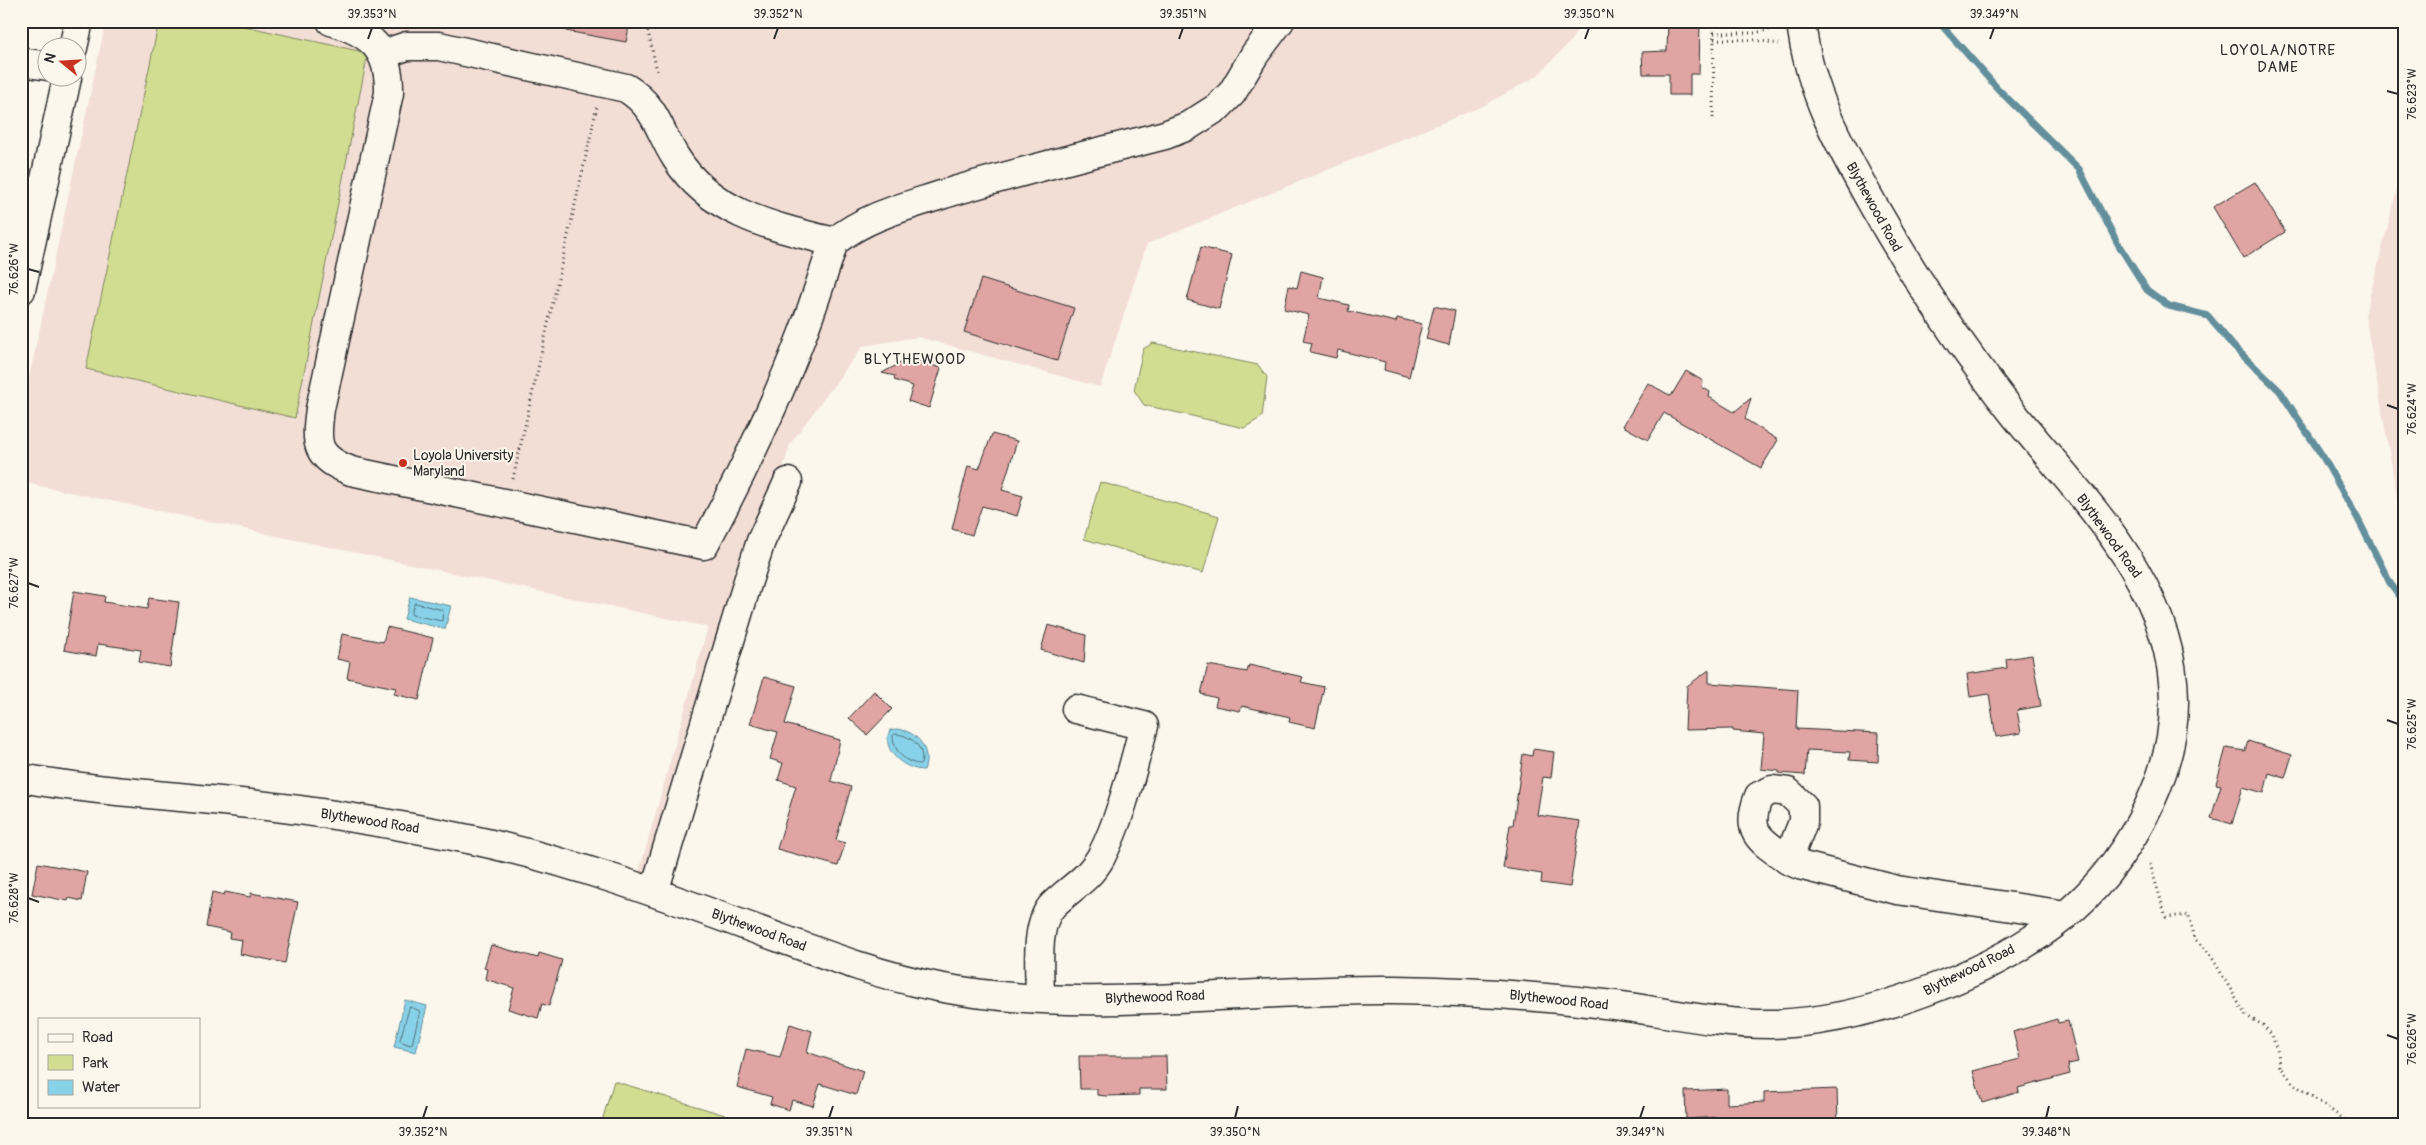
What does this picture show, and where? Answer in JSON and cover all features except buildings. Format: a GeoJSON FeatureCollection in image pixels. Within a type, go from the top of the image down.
{"type":"FeatureCollection","features":[{"type":"Feature","properties":{"kind":"street"},"geometry":{"type":"LineString","coordinates":[[75,38],[79,21]]}},
{"type":"Feature","properties":{"kind":"street"},"geometry":{"type":"LineString","coordinates":[[1254,54],[1261,21]]}},
{"type":"Feature","properties":{"kind":"street"},"geometry":{"type":"LineString","coordinates":[[340,24],[368,37],[383,54],[387,68],[389,93],[320,409],[317,432],[321,449],[331,463],[351,471],[704,545],[729,498],[774,403],[804,330],[834,242],[851,228],[895,210],[982,183],[1165,135],[1188,126],[1218,107],[1225,100],[1254,54],[1280,21]]}},
{"type":"Feature","properties":{"kind":"street","name":"Blythewood Road"},"geometry":{"type":"LineString","coordinates":[[21,778],[96,790],[246,803],[394,824],[514,850],[588,870],[654,892],[795,944],[897,977],[984,994],[1040,998],[1111,998],[1348,990],[1451,991],[1582,1001],[1735,1022],[1775,1024],[1800,1022],[1883,1005],[1941,986],[2008,952],[2066,915],[2090,891],[2125,846],[2141,821],[2164,767],[2171,741],[2174,691],[2166,637],[2147,589],[2132,563],[1983,375],[1921,287],[1842,150],[1820,100],[1805,55],[1791,24]]}},
{"type":"Feature","properties":{"kind":"street"},"geometry":{"type":"LineString","coordinates":[[383,54],[407,46],[439,46],[626,88],[639,96],[658,120],[676,158],[704,190],[723,205],[763,224],[834,242]]}},
{"type":"Feature","properties":{"kind":"street"},"geometry":{"type":"LineString","coordinates":[[21,62],[38,65]]}},
{"type":"Feature","properties":{"kind":"street"},"geometry":{"type":"LineString","coordinates":[[21,290],[65,88]]}},
{"type":"Feature","properties":{"kind":"street"},"geometry":{"type":"LineString","coordinates":[[654,892],[756,557],[788,482]]}},
{"type":"Feature","properties":{"kind":"street"},"geometry":{"type":"LineString","coordinates":[[1040,998],[1042,923],[1051,906],[1083,881],[1098,862],[1121,808],[1144,726],[1076,709]]}},
{"type":"Feature","properties":{"kind":"street"},"geometry":{"type":"LineString","coordinates":[[1788,860],[1799,865],[1897,890],[2066,915]]}},
{"type":"Feature","properties":{"kind":"path"},"geometry":{"type":"LineString","coordinates":[[648,21],[658,75]]}},
{"type":"Feature","properties":{"kind":"path"},"geometry":{"type":"LineString","coordinates":[[1713,118],[1714,33],[1755,33],[1791,24]]}},
{"type":"Feature","properties":{"kind":"path"},"geometry":{"type":"LineString","coordinates":[[1755,33],[1755,40]]}},
{"type":"Feature","properties":{"kind":"path"},"geometry":{"type":"LineString","coordinates":[[1714,39],[1755,40],[1777,44],[1805,55]]}},
{"type":"Feature","properties":{"kind":"path"},"geometry":{"type":"LineString","coordinates":[[508,504],[602,82]]}},
{"type":"Feature","properties":{"kind":"path"},"geometry":{"type":"LineString","coordinates":[[2150,864],[2166,917],[2189,915],[2195,939],[2210,954],[2246,1016],[2263,1025],[2272,1035],[2278,1052],[2280,1066],[2294,1084],[2351,1124]]}},
{"type":"Feature","properties":{"kind":"shaded area","name":"Loyola University Maryland"},"geometry":{"type":"Polygon","coordinates":[[[106,21],[1583,21],[1570,42],[1537,76],[1483,106],[1147,244],[1100,387],[918,337],[863,346],[790,444],[668,883],[639,872],[708,627],[21,482],[21,415],[106,21]]]}},
{"type":"Feature","properties":{"kind":"shaded area"},"geometry":{"type":"Polygon","coordinates":[[[2405,158],[2405,542],[2365,315],[2405,158]]]}},
{"type":"Feature","properties":{"kind":"green space"},"geometry":{"type":"Polygon","coordinates":[[[159,21],[221,21],[368,53],[295,418],[86,369],[159,21]]]}},
{"type":"Feature","properties":{"kind":"green space"},"geometry":{"type":"Polygon","coordinates":[[[1153,343],[1258,365],[1267,377],[1262,417],[1244,428],[1144,405],[1134,390],[1143,349],[1153,343]]]}},
{"type":"Feature","properties":{"kind":"green space"},"geometry":{"type":"Polygon","coordinates":[[[1100,482],[1219,516],[1203,573],[1084,539],[1100,482]]]}},
{"type":"Feature","properties":{"kind":"green space"},"geometry":{"type":"Polygon","coordinates":[[[614,1081],[728,1116],[726,1124],[601,1124],[614,1081]]]}},
{"type":"Feature","properties":{"kind":"water"},"geometry":{"type":"Polygon","coordinates":[[[410,597],[451,606],[445,629],[404,619],[410,597]]]}},
{"type":"Feature","properties":{"kind":"water"},"geometry":{"type":"Polygon","coordinates":[[[896,729],[910,733],[921,742],[926,755],[924,770],[909,767],[902,763],[891,751],[888,745],[888,737],[890,730],[896,729]]]}},
{"type":"Feature","properties":{"kind":"water"},"geometry":{"type":"Polygon","coordinates":[[[405,1000],[427,1006],[416,1052],[394,1047],[405,1000]]]}},
{"type":"Feature","properties":{"kind":"waterway"},"geometry":{"type":"LineString","coordinates":[[1938,21],[1998,89],[2079,169],[2118,244],[2147,290],[2169,306],[2208,316],[2234,347],[2280,391],[2323,457],[2358,519],[2390,583],[2405,603]]}},
{"type":"Feature","properties":{"kind":"place","name":"Loyola University Maryland"},"geometry":{"type":"Point","coordinates":[403,463]}},
{"type":"Feature","properties":{"kind":"district","name":"LOYOLA/NOTRE DAME"},"geometry":{"type":"Point","coordinates":[2278,58]}},
{"type":"Feature","properties":{"kind":"district","name":"BLYTHEWOOD"},"geometry":{"type":"Point","coordinates":[915,359]}}]}
